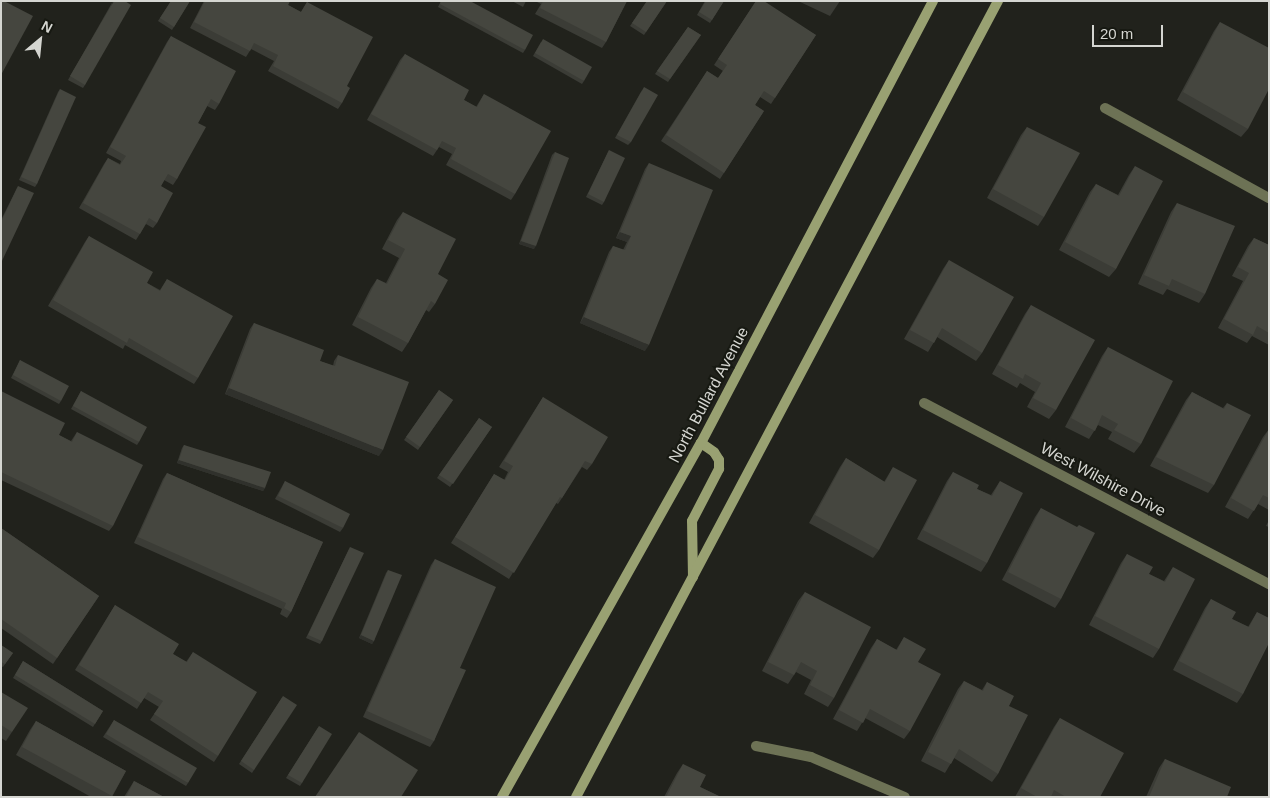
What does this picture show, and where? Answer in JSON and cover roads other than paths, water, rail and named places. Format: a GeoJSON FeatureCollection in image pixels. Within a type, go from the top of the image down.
{"type":"FeatureCollection","features":[{"type":"Feature","properties":{"kind":"main road","name":"North Bullard Avenue"},"geometry":{"type":"LineString","coordinates":[[502,797],[701,443],[934,1]]}},
{"type":"Feature","properties":{"kind":"main road"},"geometry":{"type":"LineString","coordinates":[[576,797],[998,1]]}},
{"type":"Feature","properties":{"kind":"main road"},"geometry":{"type":"LineString","coordinates":[[693,578],[692,521],[719,469],[720,460],[714,452],[701,443]]}},
{"type":"Feature","properties":{"kind":"street"},"geometry":{"type":"LineString","coordinates":[[1105,108],[1269,198]]}},
{"type":"Feature","properties":{"kind":"street","name":"West Wilshire Drive"},"geometry":{"type":"LineString","coordinates":[[924,404],[1269,584]]}},
{"type":"Feature","properties":{"kind":"street"},"geometry":{"type":"LineString","coordinates":[[756,746],[811,758],[905,797]]}}]}
